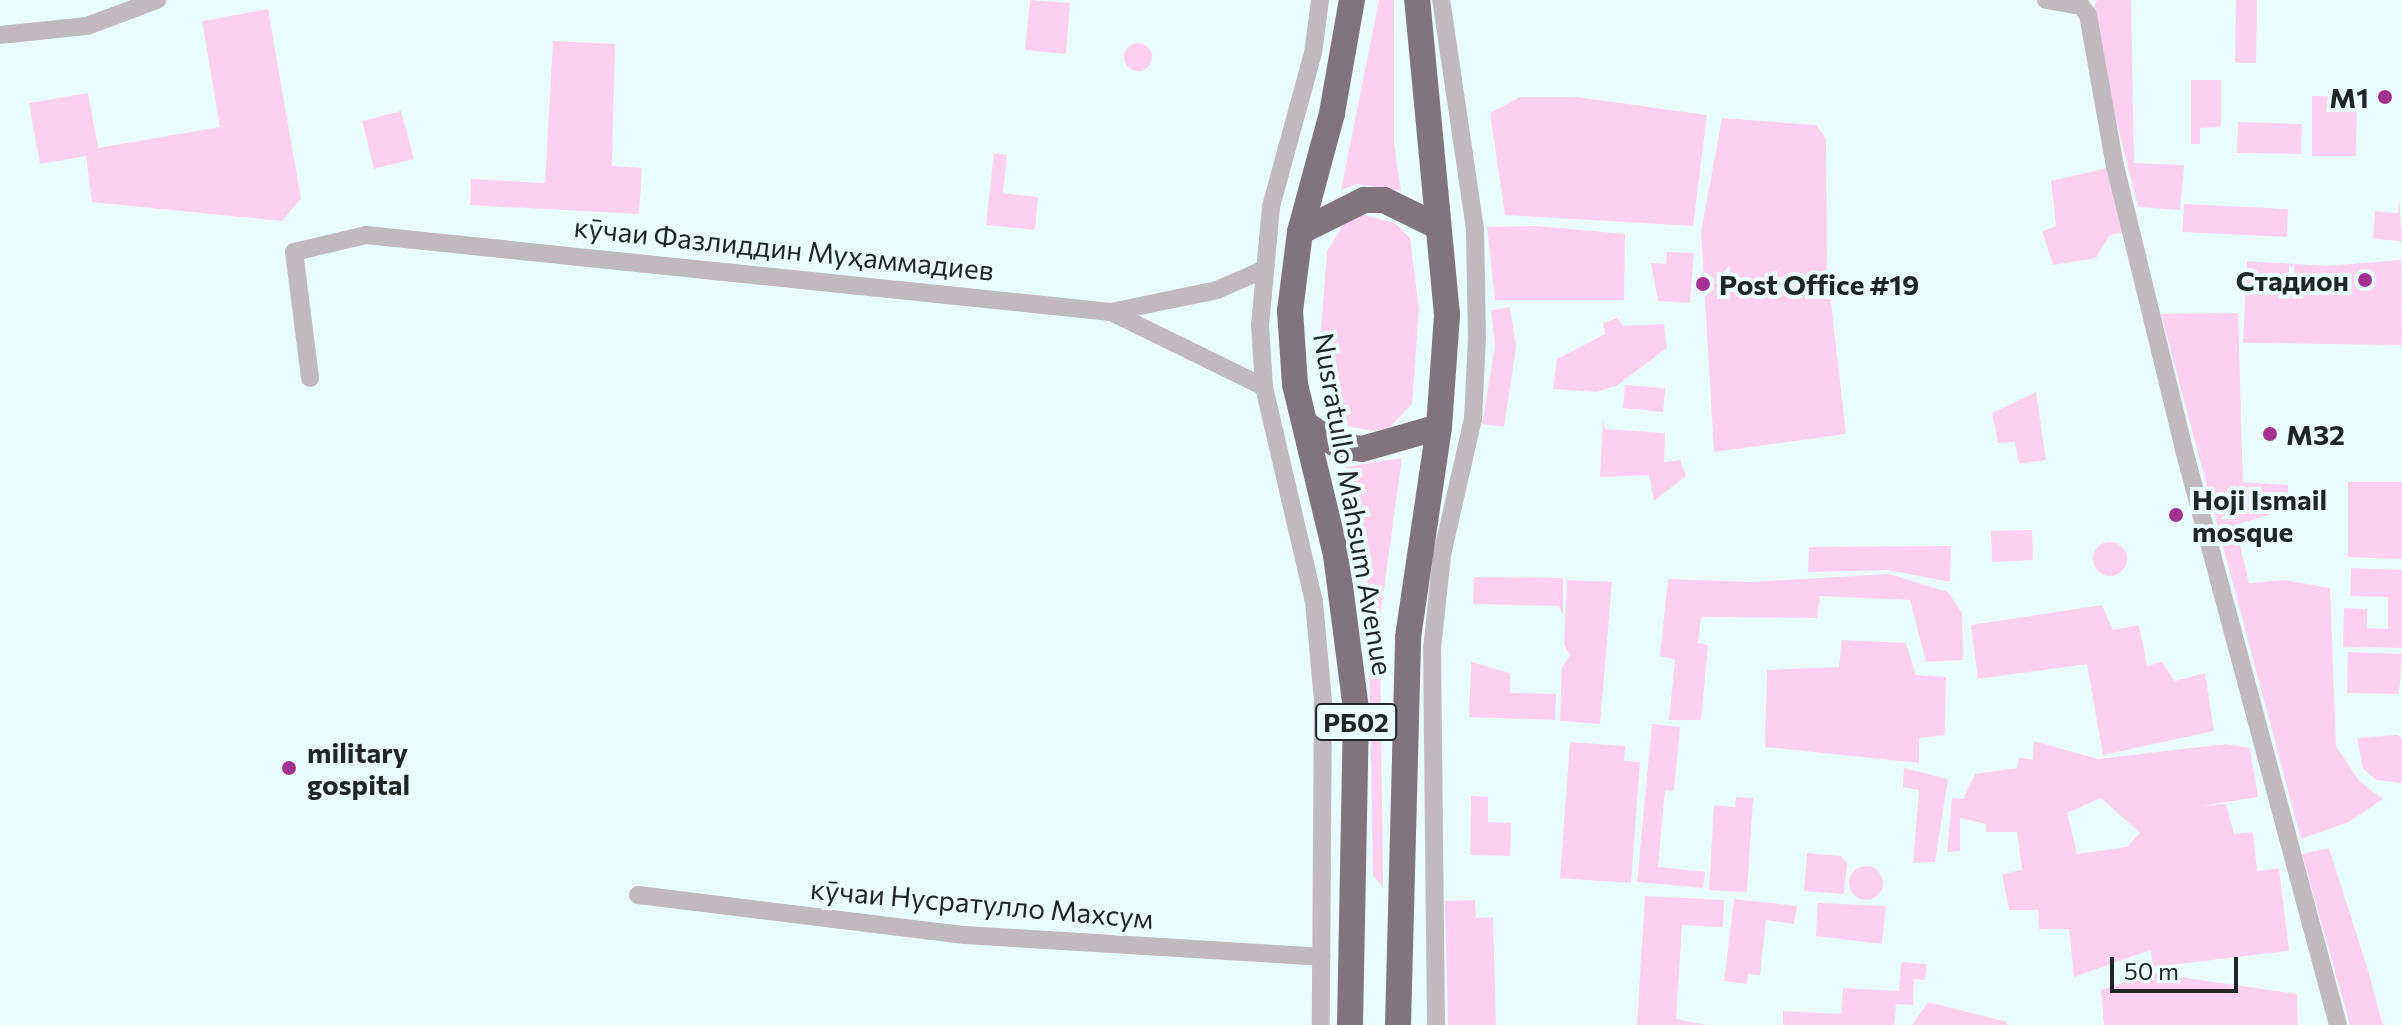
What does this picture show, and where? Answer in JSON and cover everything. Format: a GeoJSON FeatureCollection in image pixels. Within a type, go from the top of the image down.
{"type":"FeatureCollection","features":[{"type":"Feature","properties":{"kind":"highway","name":"Nusratullo Mahsum Avenue"},"geometry":{"type":"LineString","coordinates":[[1346,1019],[1356,709],[1336,555],[1305,424],[1290,311],[1300,232],[1332,113],[1352,0]]}},
{"type":"Feature","properties":{"kind":"highway","name":"Nusratullo Mahsum Avenue"},"geometry":{"type":"LineString","coordinates":[[1398,1025],[1408,637],[1439,427],[1447,315],[1417,0]]}},
{"type":"Feature","properties":{"kind":"highway"},"geometry":{"type":"LineString","coordinates":[[1300,232],[1364,200],[1384,200],[1437,226]]}},
{"type":"Feature","properties":{"kind":"highway"},"geometry":{"type":"LineString","coordinates":[[1305,424],[1339,446],[1362,449],[1439,427]]}},
{"type":"Feature","properties":{"kind":"highway"},"geometry":{"type":"LineString","coordinates":[[1399,998],[1417,1025]]}},
{"type":"Feature","properties":{"kind":"street"},"geometry":{"type":"LineString","coordinates":[[0,35],[87,26],[157,0]]}},
{"type":"Feature","properties":{"kind":"street"},"geometry":{"type":"LineString","coordinates":[[1320,0],[1313,53],[1271,207],[1263,270],[1264,387],[1314,602],[1323,701],[1321,1025]]}},
{"type":"Feature","properties":{"kind":"street"},"geometry":{"type":"LineString","coordinates":[[1436,1025],[1432,649],[1442,555],[1473,419],[1477,338],[1475,229],[1441,0]]}},
{"type":"Feature","properties":{"kind":"street"},"geometry":{"type":"LineString","coordinates":[[2046,0],[2081,6],[2088,15],[2115,166],[2183,446],[2338,1025]]}},
{"type":"Feature","properties":{"kind":"street","name":"кӯчаи Фазлиддин Муҳаммадиев"},"geometry":{"type":"LineString","coordinates":[[310,378],[294,252],[366,235],[1111,312],[1217,290],[1263,270]]}},
{"type":"Feature","properties":{"kind":"street"},"geometry":{"type":"LineString","coordinates":[[1111,312],[1264,387]]}},
{"type":"Feature","properties":{"kind":"street","name":"кӯчаи Нусратулло Махсум"},"geometry":{"type":"LineString","coordinates":[[638,895],[965,935],[1321,957]]}},
{"type":"Feature","properties":{"kind":"shaded area"},"geometry":{"type":"Polygon","coordinates":[[[1030,0],[1070,3],[1066,54],[1025,50],[1030,0]]]}},
{"type":"Feature","properties":{"kind":"shaded area"},"geometry":{"type":"Polygon","coordinates":[[[1379,0],[1394,0],[1394,144],[1401,191],[1358,184],[1341,190],[1379,0]]]}},
{"type":"Feature","properties":{"kind":"shaded area"},"geometry":{"type":"Polygon","coordinates":[[[2097,0],[2131,0],[2134,163],[2184,165],[2180,210],[2138,207],[2090,15],[2097,0]]]}},
{"type":"Feature","properties":{"kind":"shaded area"},"geometry":{"type":"Polygon","coordinates":[[[2236,0],[2257,0],[2256,63],[2235,63],[2236,0]]]}},
{"type":"Feature","properties":{"kind":"shaded area"},"geometry":{"type":"Polygon","coordinates":[[[268,9],[301,199],[282,221],[92,202],[86,156],[40,164],[29,103],[88,93],[98,148],[220,127],[202,21],[268,9]]]}},
{"type":"Feature","properties":{"kind":"shaded area"},"geometry":{"type":"Polygon","coordinates":[[[553,41],[615,44],[612,166],[642,168],[639,214],[470,205],[471,179],[545,183],[553,41]]]}},
{"type":"Feature","properties":{"kind":"shaded area"},"geometry":{"type":"Polygon","coordinates":[[[1138,43],[1148,47],[1152,57],[1148,67],[1138,71],[1128,67],[1124,57],[1128,47],[1138,43]]]}},
{"type":"Feature","properties":{"kind":"shaded area"},"geometry":{"type":"Polygon","coordinates":[[[2191,80],[2221,80],[2221,127],[2200,128],[2200,144],[2191,144],[2191,80]]]}},
{"type":"Feature","properties":{"kind":"shaded area"},"geometry":{"type":"Polygon","coordinates":[[[2312,96],[2357,97],[2356,156],[2312,156],[2312,96]]]}},
{"type":"Feature","properties":{"kind":"shaded area"},"geometry":{"type":"Polygon","coordinates":[[[1520,97],[1577,97],[1707,115],[1693,226],[1505,215],[1490,113],[1520,97]]]}},
{"type":"Feature","properties":{"kind":"shaded area"},"geometry":{"type":"Polygon","coordinates":[[[401,111],[414,159],[374,169],[362,121],[401,111]]]}},
{"type":"Feature","properties":{"kind":"shaded area"},"geometry":{"type":"Polygon","coordinates":[[[1722,118],[1816,125],[1826,138],[1827,267],[1846,434],[1714,452],[1701,232],[1722,118]]]}},
{"type":"Feature","properties":{"kind":"shaded area"},"geometry":{"type":"Polygon","coordinates":[[[2238,122],[2302,124],[2301,154],[2237,153],[2238,122]]]}},
{"type":"Feature","properties":{"kind":"shaded area"},"geometry":{"type":"Polygon","coordinates":[[[994,153],[1007,155],[1003,193],[1038,197],[1035,230],[986,225],[994,153]]]}},
{"type":"Feature","properties":{"kind":"shaded area"},"geometry":{"type":"Polygon","coordinates":[[[2107,168],[2126,231],[2109,236],[2096,258],[2053,265],[2042,231],[2056,226],[2051,181],[2107,168]]]}},
{"type":"Feature","properties":{"kind":"shaded area"},"geometry":{"type":"Polygon","coordinates":[[[2399,199],[2402,241],[2373,239],[2375,211],[2398,213],[2399,199]]]}},
{"type":"Feature","properties":{"kind":"shaded area"},"geometry":{"type":"Polygon","coordinates":[[[2184,204],[2288,209],[2287,237],[2182,232],[2184,204]]]}},
{"type":"Feature","properties":{"kind":"shaded area"},"geometry":{"type":"Polygon","coordinates":[[[1363,215],[1395,223],[1410,238],[1419,309],[1412,404],[1389,428],[1373,431],[1347,426],[1336,414],[1321,332],[1327,251],[1344,224],[1363,215]]]}},
{"type":"Feature","properties":{"kind":"shaded area"},"geometry":{"type":"Polygon","coordinates":[[[1538,226],[1625,234],[1624,300],[1495,300],[1487,227],[1538,226]]]}},
{"type":"Feature","properties":{"kind":"shaded area"},"geometry":{"type":"Polygon","coordinates":[[[1667,252],[1694,253],[1690,303],[1658,301],[1651,263],[1666,264],[1667,252]]]}},
{"type":"Feature","properties":{"kind":"shaded area"},"geometry":{"type":"Polygon","coordinates":[[[2401,260],[2402,345],[2243,343],[2247,261],[2327,266],[2401,260]]]}},
{"type":"Feature","properties":{"kind":"shaded area"},"geometry":{"type":"Polygon","coordinates":[[[1510,307],[1516,347],[1504,427],[1482,424],[1495,346],[1491,310],[1510,307]]]}},
{"type":"Feature","properties":{"kind":"shaded area"},"geometry":{"type":"Polygon","coordinates":[[[2238,313],[2243,482],[2288,485],[2289,509],[2235,525],[2249,583],[2285,580],[2330,588],[2336,746],[2360,782],[2383,799],[2349,822],[2301,839],[2161,314],[2238,313]]]}},
{"type":"Feature","properties":{"kind":"shaded area"},"geometry":{"type":"Polygon","coordinates":[[[1617,318],[1623,326],[1664,324],[1667,348],[1616,386],[1596,392],[1553,389],[1557,359],[1605,334],[1603,323],[1617,318]]]}},
{"type":"Feature","properties":{"kind":"shaded area"},"geometry":{"type":"Polygon","coordinates":[[[1625,385],[1665,388],[1663,412],[1623,408],[1625,385]]]}},
{"type":"Feature","properties":{"kind":"shaded area"},"geometry":{"type":"Polygon","coordinates":[[[2036,392],[2046,460],[2019,464],[2015,442],[1998,443],[1992,413],[2036,392]]]}},
{"type":"Feature","properties":{"kind":"shaded area"},"geometry":{"type":"Polygon","coordinates":[[[1603,419],[1605,429],[1665,433],[1664,462],[1680,460],[1686,476],[1654,501],[1649,475],[1600,477],[1603,419]]]}},
{"type":"Feature","properties":{"kind":"shaded area"},"geometry":{"type":"Polygon","coordinates":[[[1402,458],[1380,618],[1383,887],[1373,876],[1368,586],[1345,467],[1402,458]]]}},
{"type":"Feature","properties":{"kind":"shaded area"},"geometry":{"type":"Polygon","coordinates":[[[2348,482],[2402,482],[2402,559],[2348,557],[2348,482]]]}},
{"type":"Feature","properties":{"kind":"shaded area"},"geometry":{"type":"Polygon","coordinates":[[[2032,530],[2033,560],[1992,562],[1991,531],[2032,530]]]}},
{"type":"Feature","properties":{"kind":"shaded area"},"geometry":{"type":"Polygon","coordinates":[[[2110,542],[2122,547],[2127,559],[2122,571],[2110,576],[2098,571],[2093,559],[2098,547],[2110,542]]]}},
{"type":"Feature","properties":{"kind":"shaded area"},"geometry":{"type":"Polygon","coordinates":[[[1951,546],[1950,582],[1888,570],[1808,572],[1809,547],[1951,546]]]}},
{"type":"Feature","properties":{"kind":"shaded area"},"geometry":{"type":"Polygon","coordinates":[[[2351,568],[2402,570],[2402,648],[2343,647],[2344,608],[2367,609],[2367,628],[2388,629],[2388,597],[2350,596],[2351,568]]]}},
{"type":"Feature","properties":{"kind":"shaded area"},"geometry":{"type":"Polygon","coordinates":[[[1889,574],[1948,592],[1962,613],[1963,660],[1926,662],[1910,600],[1820,596],[1817,618],[1701,617],[1698,643],[1708,645],[1701,720],[1669,720],[1675,660],[1660,656],[1668,579],[1751,582],[1889,574]]]}},
{"type":"Feature","properties":{"kind":"shaded area"},"geometry":{"type":"Polygon","coordinates":[[[1474,577],[1563,578],[1563,615],[1559,606],[1473,604],[1474,577]]]}},
{"type":"Feature","properties":{"kind":"shaded area"},"geometry":{"type":"Polygon","coordinates":[[[1567,580],[1612,582],[1600,724],[1560,721],[1562,667],[1570,655],[1564,645],[1567,580]]]}},
{"type":"Feature","properties":{"kind":"shaded area"},"geometry":{"type":"Polygon","coordinates":[[[2102,605],[2113,630],[2139,625],[2147,666],[2162,662],[2175,681],[2205,673],[2214,731],[2103,755],[2087,664],[1978,679],[1971,625],[2102,605]]]}},
{"type":"Feature","properties":{"kind":"shaded area"},"geometry":{"type":"Polygon","coordinates":[[[1842,640],[1906,643],[1916,675],[1946,677],[1945,735],[1919,738],[1919,763],[1765,747],[1767,670],[1839,667],[1842,640]]]}},
{"type":"Feature","properties":{"kind":"shaded area"},"geometry":{"type":"Polygon","coordinates":[[[2348,652],[2402,654],[2399,694],[2347,693],[2348,652]]]}},
{"type":"Feature","properties":{"kind":"shaded area"},"geometry":{"type":"Polygon","coordinates":[[[1471,662],[1510,673],[1510,693],[1556,694],[1555,720],[1469,717],[1471,662]]]}},
{"type":"Feature","properties":{"kind":"shaded area"},"geometry":{"type":"Polygon","coordinates":[[[1652,724],[1680,727],[1674,791],[1665,790],[1658,867],[1705,872],[1703,888],[1637,882],[1652,724]]]}},
{"type":"Feature","properties":{"kind":"shaded area"},"geometry":{"type":"Polygon","coordinates":[[[2397,735],[2402,738],[2402,783],[2376,780],[2363,769],[2357,738],[2397,735]]]}},
{"type":"Feature","properties":{"kind":"shaded area"},"geometry":{"type":"Polygon","coordinates":[[[2034,741],[2098,759],[2226,744],[2250,748],[2258,797],[2201,806],[2226,804],[2234,834],[2253,832],[2257,871],[2279,868],[2289,951],[2153,967],[2151,950],[2074,977],[2069,929],[2039,929],[2038,910],[2009,910],[2002,874],[2022,870],[2017,832],[1986,832],[1986,824],[1960,818],[1960,851],[1947,852],[1952,798],[1963,799],[1975,774],[2017,768],[2019,757],[2033,760],[2034,741]],[[2101,798],[2067,813],[2077,854],[2127,847],[2140,833],[2101,798]]]}},
{"type":"Feature","properties":{"kind":"shaded area"},"geometry":{"type":"Polygon","coordinates":[[[1570,742],[1625,746],[1624,761],[1640,762],[1631,883],[1560,878],[1570,742]]]}},
{"type":"Feature","properties":{"kind":"shaded area"},"geometry":{"type":"Polygon","coordinates":[[[1904,768],[1948,779],[1935,862],[1913,863],[1919,790],[1903,787],[1904,768]]]}},
{"type":"Feature","properties":{"kind":"shaded area"},"geometry":{"type":"Polygon","coordinates":[[[1471,796],[1488,797],[1488,822],[1511,823],[1510,856],[1470,855],[1471,796]]]}},
{"type":"Feature","properties":{"kind":"shaded area"},"geometry":{"type":"Polygon","coordinates":[[[1736,797],[1753,798],[1747,892],[1709,890],[1714,805],[1735,807],[1736,797]]]}},
{"type":"Feature","properties":{"kind":"shaded area"},"geometry":{"type":"Polygon","coordinates":[[[2329,848],[2383,1025],[2350,1025],[2302,854],[2329,848]]]}},
{"type":"Feature","properties":{"kind":"shaded area"},"geometry":{"type":"Polygon","coordinates":[[[1807,853],[1841,856],[1847,863],[1844,894],[1804,891],[1807,853]]]}},
{"type":"Feature","properties":{"kind":"shaded area"},"geometry":{"type":"Polygon","coordinates":[[[1866,866],[1878,871],[1883,883],[1878,895],[1866,900],[1854,895],[1849,883],[1854,871],[1866,866]]]}},
{"type":"Feature","properties":{"kind":"shaded area"},"geometry":{"type":"Polygon","coordinates":[[[1645,896],[1724,900],[1723,927],[1682,925],[1676,1019],[1706,1025],[1637,1025],[1645,896]]]}},
{"type":"Feature","properties":{"kind":"shaded area"},"geometry":{"type":"Polygon","coordinates":[[[1734,899],[1797,906],[1794,924],[1766,920],[1760,975],[1748,974],[1747,984],[1724,981],[1734,899]]]}},
{"type":"Feature","properties":{"kind":"shaded area"},"geometry":{"type":"Polygon","coordinates":[[[1475,900],[1476,918],[1493,917],[1496,1025],[1448,1025],[1445,901],[1475,900]]]}},
{"type":"Feature","properties":{"kind":"shaded area"},"geometry":{"type":"Polygon","coordinates":[[[1818,903],[1886,906],[1882,944],[1816,936],[1818,903]]]}},
{"type":"Feature","properties":{"kind":"shaded area"},"geometry":{"type":"Polygon","coordinates":[[[1901,962],[1927,964],[1925,980],[1914,979],[1913,1005],[1896,1004],[1894,1025],[1783,1025],[1783,1011],[1841,1014],[1843,988],[1899,991],[1901,962]]]}},
{"type":"Feature","properties":{"kind":"shaded area"},"geometry":{"type":"Polygon","coordinates":[[[2153,973],[2297,994],[2298,1025],[2104,1025],[2101,990],[2153,973]]]}},
{"type":"Feature","properties":{"kind":"shaded area"},"geometry":{"type":"Polygon","coordinates":[[[1928,1002],[2007,1022],[2007,1025],[1912,1025],[1928,1002]]]}},
{"type":"Feature","properties":{"kind":"place","name":"M1"},"geometry":{"type":"Point","coordinates":[2385,97]}},
{"type":"Feature","properties":{"kind":"place","name":"Стадион"},"geometry":{"type":"Point","coordinates":[2365,280]}},
{"type":"Feature","properties":{"kind":"place","name":"Post Office #19"},"geometry":{"type":"Point","coordinates":[1703,284]}},
{"type":"Feature","properties":{"kind":"place","name":"М32"},"geometry":{"type":"Point","coordinates":[2270,434]}},
{"type":"Feature","properties":{"kind":"place","name":"Hoji Ismail mosque"},"geometry":{"type":"Point","coordinates":[2176,515]}},
{"type":"Feature","properties":{"kind":"place","name":"military gospital"},"geometry":{"type":"Point","coordinates":[289,768]}}]}
